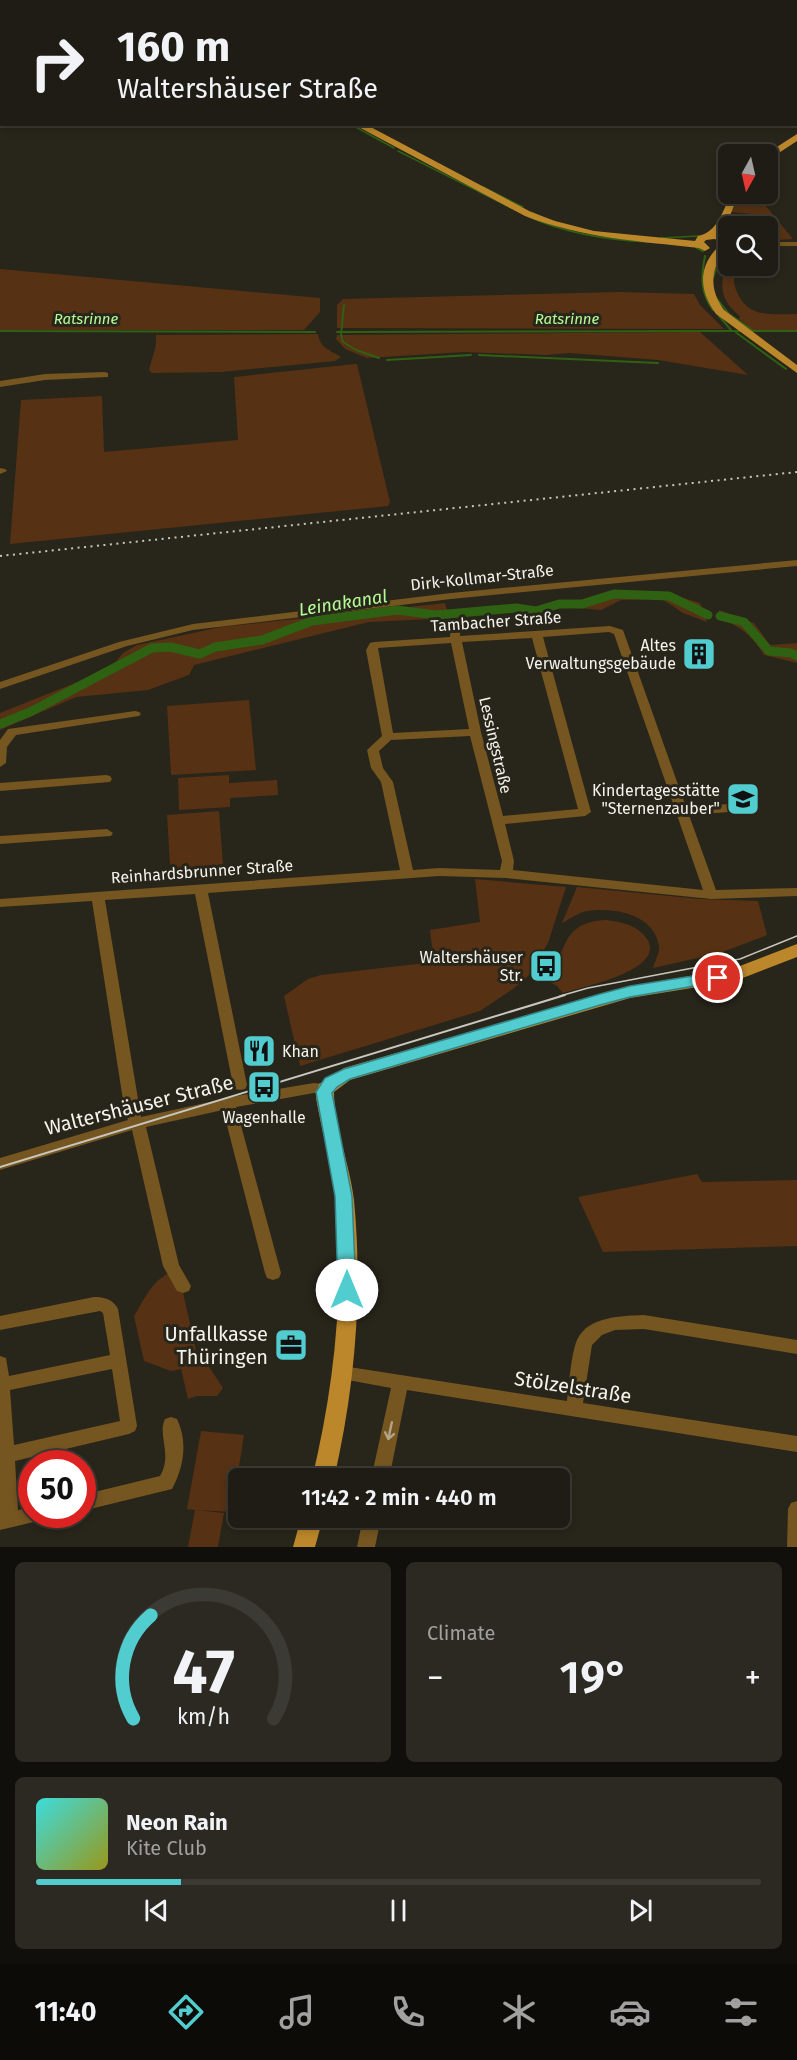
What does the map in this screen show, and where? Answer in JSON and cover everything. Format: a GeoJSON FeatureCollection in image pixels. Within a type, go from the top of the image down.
{"type":"FeatureCollection","features":[{"type":"Feature","properties":{"kind":"main road"},"geometry":{"type":"LineString","coordinates":[[361,126],[528,214],[552,223],[608,236],[718,247]]}},
{"type":"Feature","properties":{"kind":"main road"},"geometry":{"type":"LineString","coordinates":[[778,150],[797,137]]}},
{"type":"Feature","properties":{"kind":"main road"},"geometry":{"type":"LineString","coordinates":[[702,244],[718,228]]}},
{"type":"Feature","properties":{"kind":"main road"},"geometry":{"type":"LineString","coordinates":[[711,236],[718,237]]}},
{"type":"Feature","properties":{"kind":"main road"},"geometry":{"type":"LineString","coordinates":[[702,244],[712,261]]}},
{"type":"Feature","properties":{"kind":"main road"},"geometry":{"type":"LineString","coordinates":[[718,255],[712,261],[706,282],[711,301],[720,312],[797,370]]}},
{"type":"Feature","properties":{"kind":"main road","name":"Waltershäuser Straße"},"geometry":{"type":"LineString","coordinates":[[325,1093],[344,1075],[630,992],[735,975],[797,950]]}},
{"type":"Feature","properties":{"kind":"main road"},"geometry":{"type":"LineString","coordinates":[[325,1093],[344,1196],[347,1290],[343,1374],[333,1439],[326,1468]]}},
{"type":"Feature","properties":{"kind":"main road"},"geometry":{"type":"LineString","coordinates":[[304,1547],[309,1528]]}},
{"type":"Feature","properties":{"kind":"street"},"geometry":{"type":"LineString","coordinates":[[778,244],[797,244]]}},
{"type":"Feature","properties":{"kind":"street"},"geometry":{"type":"LineString","coordinates":[[0,383],[45,377],[105,375]]}},
{"type":"Feature","properties":{"kind":"street","name":"Dirk-Kollmar-Straße"},"geometry":{"type":"LineString","coordinates":[[0,686],[123,644],[193,627],[451,596],[797,562]]}},
{"type":"Feature","properties":{"kind":"street","name":"Lessingstraße"},"geometry":{"type":"LineString","coordinates":[[456,622],[454,630],[475,732],[508,861],[506,874]]}},
{"type":"Feature","properties":{"kind":"street","name":"Tambacher Straße"},"geometry":{"type":"LineString","coordinates":[[387,737],[372,650],[374,645],[610,629],[619,633],[682,811]]}},
{"type":"Feature","properties":{"kind":"street"},"geometry":{"type":"LineString","coordinates":[[497,820],[585,812],[537,634]]}},
{"type":"Feature","properties":{"kind":"street"},"geometry":{"type":"LineString","coordinates":[[0,763],[1,747],[12,732],[135,714]]}},
{"type":"Feature","properties":{"kind":"street"},"geometry":{"type":"LineString","coordinates":[[407,873],[387,782],[376,768],[373,750],[387,737],[475,732]]}},
{"type":"Feature","properties":{"kind":"street"},"geometry":{"type":"LineString","coordinates":[[0,787],[106,779]]}},
{"type":"Feature","properties":{"kind":"street"},"geometry":{"type":"LineString","coordinates":[[711,895],[682,811],[729,808]]}},
{"type":"Feature","properties":{"kind":"street"},"geometry":{"type":"LineString","coordinates":[[0,840],[107,833]]}},
{"type":"Feature","properties":{"kind":"street","name":"Reinhardsbrunner Straße"},"geometry":{"type":"LineString","coordinates":[[0,903],[407,873],[506,874],[711,895],[797,892]]}},
{"type":"Feature","properties":{"kind":"street"},"geometry":{"type":"LineString","coordinates":[[201,889],[240,1085]]}},
{"type":"Feature","properties":{"kind":"street"},"geometry":{"type":"LineString","coordinates":[[98,896],[132,1113],[137,1123],[171,1266],[183,1286]]}},
{"type":"Feature","properties":{"kind":"street","name":"Waltershäuser Straße"},"geometry":{"type":"LineString","coordinates":[[0,1164],[137,1123],[228,1103],[314,1088],[325,1093]]}},
{"type":"Feature","properties":{"kind":"street"},"geometry":{"type":"LineString","coordinates":[[228,1103],[273,1273]]}},
{"type":"Feature","properties":{"kind":"street"},"geometry":{"type":"LineString","coordinates":[[0,1323],[94,1304],[103,1304],[110,1309],[129,1426],[6,1455]]}},
{"type":"Feature","properties":{"kind":"street"},"geometry":{"type":"LineString","coordinates":[[574,1410],[584,1342],[596,1330],[615,1323],[644,1322],[797,1347]]}},
{"type":"Feature","properties":{"kind":"street"},"geometry":{"type":"LineString","coordinates":[[1,1389],[119,1360]]}},
{"type":"Feature","properties":{"kind":"street"},"geometry":{"type":"LineString","coordinates":[[0,1363],[6,1455],[5,1521]]}},
{"type":"Feature","properties":{"kind":"street","name":"Stölzelstraße"},"geometry":{"type":"LineString","coordinates":[[343,1374],[797,1444]]}},
{"type":"Feature","properties":{"kind":"street"},"geometry":{"type":"LineString","coordinates":[[382,1468],[400,1382]]}},
{"type":"Feature","properties":{"kind":"street"},"geometry":{"type":"LineString","coordinates":[[96,1500],[166,1483],[174,1469],[175,1462],[171,1424]]}},
{"type":"Feature","properties":{"kind":"street"},"geometry":{"type":"LineString","coordinates":[[796,1547],[797,1509]]}},
{"type":"Feature","properties":{"kind":"street"},"geometry":{"type":"LineString","coordinates":[[366,1547],[370,1528]]}},
{"type":"Feature","properties":{"kind":"shaded area"},"geometry":{"type":"Polygon","coordinates":[[[736,204],[764,204],[774,216],[755,216],[731,212],[736,204]]]}},
{"type":"Feature","properties":{"kind":"shaded area"},"geometry":{"type":"Polygon","coordinates":[[[778,221],[793,239],[778,239],[778,221]]]}},
{"type":"Feature","properties":{"kind":"shaded area"},"geometry":{"type":"Polygon","coordinates":[[[0,269],[320,298],[320,312],[304,330],[0,330],[0,269]]]}},
{"type":"Feature","properties":{"kind":"shaded area"},"geometry":{"type":"Polygon","coordinates":[[[723,276],[734,276],[734,284],[740,297],[752,310],[768,314],[797,314],[797,330],[752,330],[739,319],[740,316],[727,303],[722,283],[723,276]]]}},
{"type":"Feature","properties":{"kind":"shaded area"},"geometry":{"type":"Polygon","coordinates":[[[620,292],[694,294],[700,305],[724,329],[337,328],[337,305],[343,299],[620,292]]]}},
{"type":"Feature","properties":{"kind":"shaded area"},"geometry":{"type":"Polygon","coordinates":[[[700,332],[748,375],[658,360],[570,353],[546,355],[464,352],[367,358],[345,349],[336,339],[337,335],[700,332]]]}},
{"type":"Feature","properties":{"kind":"shaded area"},"geometry":{"type":"Polygon","coordinates":[[[318,334],[323,346],[341,357],[335,361],[221,372],[152,373],[149,370],[156,345],[156,335],[318,334]]]}},
{"type":"Feature","properties":{"kind":"shaded area"},"geometry":{"type":"Polygon","coordinates":[[[357,364],[390,502],[388,506],[10,544],[21,400],[102,396],[104,452],[238,440],[234,377],[357,364]]]}},
{"type":"Feature","properties":{"kind":"shaded area"},"geometry":{"type":"Polygon","coordinates":[[[612,591],[667,593],[700,603],[707,622],[683,613],[662,599],[621,600],[601,610],[567,607],[529,614],[519,611],[462,617],[460,609],[515,606],[540,608],[555,603],[588,600],[612,591]]]}},
{"type":"Feature","properties":{"kind":"shaded area"},"geometry":{"type":"Polygon","coordinates":[[[445,603],[449,618],[369,622],[194,665],[189,675],[148,690],[76,697],[0,730],[0,713],[110,669],[123,653],[137,645],[221,627],[445,603]]]}},
{"type":"Feature","properties":{"kind":"shaded area"},"geometry":{"type":"Polygon","coordinates":[[[719,610],[754,623],[770,645],[797,643],[797,663],[764,655],[746,633],[721,619],[719,610]]]}},
{"type":"Feature","properties":{"kind":"shaded area"},"geometry":{"type":"Polygon","coordinates":[[[249,700],[256,770],[171,775],[167,706],[249,700]]]}},
{"type":"Feature","properties":{"kind":"shaded area"},"geometry":{"type":"Polygon","coordinates":[[[229,775],[229,783],[277,780],[278,795],[230,798],[230,807],[179,810],[178,778],[229,775]]]}},
{"type":"Feature","properties":{"kind":"shaded area"},"geometry":{"type":"Polygon","coordinates":[[[219,811],[224,878],[171,882],[167,815],[219,811]]]}},
{"type":"Feature","properties":{"kind":"shaded area"},"geometry":{"type":"Polygon","coordinates":[[[475,879],[566,887],[548,943],[528,976],[480,1011],[300,1066],[284,996],[308,979],[321,975],[434,962],[430,930],[480,922],[475,879]]]}},
{"type":"Feature","properties":{"kind":"shaded area"},"geometry":{"type":"Polygon","coordinates":[[[577,887],[700,899],[758,901],[767,935],[720,953],[653,968],[659,946],[656,935],[649,926],[631,915],[609,910],[587,911],[562,923],[577,887]]]}},
{"type":"Feature","properties":{"kind":"shaded area"},"geometry":{"type":"Polygon","coordinates":[[[606,920],[629,925],[643,934],[650,950],[645,960],[620,975],[563,993],[548,981],[567,940],[580,926],[606,920]]]}},
{"type":"Feature","properties":{"kind":"shaded area"},"geometry":{"type":"Polygon","coordinates":[[[697,1174],[702,1182],[797,1180],[797,1246],[603,1252],[578,1197],[697,1174]]]}},
{"type":"Feature","properties":{"kind":"shaded area"},"geometry":{"type":"Polygon","coordinates":[[[169,1273],[182,1288],[198,1359],[204,1359],[223,1388],[217,1396],[197,1396],[188,1399],[181,1369],[171,1371],[144,1361],[134,1316],[157,1281],[169,1273]]]}},
{"type":"Feature","properties":{"kind":"shaded area"},"geometry":{"type":"Polygon","coordinates":[[[201,1431],[244,1435],[239,1468],[228,1468],[228,1512],[196,1510],[224,1513],[218,1547],[188,1547],[195,1510],[187,1509],[201,1431]]]}},
{"type":"Feature","properties":{"kind":"waterway"},"geometry":{"type":"LineString","coordinates":[[354,126],[394,148]]}},
{"type":"Feature","properties":{"kind":"waterway"},"geometry":{"type":"LineString","coordinates":[[398,151],[511,208]]}},
{"type":"Feature","properties":{"kind":"waterway"},"geometry":{"type":"LineString","coordinates":[[483,187],[523,207]]}},
{"type":"Feature","properties":{"kind":"waterway"},"geometry":{"type":"LineString","coordinates":[[531,212],[540,216]]}},
{"type":"Feature","properties":{"kind":"waterway"},"geometry":{"type":"LineString","coordinates":[[527,216],[587,235],[649,242]]}},
{"type":"Feature","properties":{"kind":"waterway"},"geometry":{"type":"LineString","coordinates":[[661,238],[699,236]]}},
{"type":"Feature","properties":{"kind":"waterway"},"geometry":{"type":"LineString","coordinates":[[694,246],[700,249]]}},
{"type":"Feature","properties":{"kind":"waterway"},"geometry":{"type":"LineString","coordinates":[[697,248],[703,251]]}},
{"type":"Feature","properties":{"kind":"waterway"},"geometry":{"type":"LineString","coordinates":[[705,256],[704,291],[713,310]]}},
{"type":"Feature","properties":{"kind":"waterway"},"geometry":{"type":"LineString","coordinates":[[713,278],[718,264]]}},
{"type":"Feature","properties":{"kind":"waterway"},"geometry":{"type":"LineString","coordinates":[[717,299],[729,314],[752,330]]}},
{"type":"Feature","properties":{"kind":"waterway"},"geometry":{"type":"LineString","coordinates":[[341,332],[344,305]]}},
{"type":"Feature","properties":{"kind":"waterway"},"geometry":{"type":"LineString","coordinates":[[719,316],[731,330]]}},
{"type":"Feature","properties":{"kind":"waterway","name":"Ratsrinne"},"geometry":{"type":"LineString","coordinates":[[0,331],[315,332]]}},
{"type":"Feature","properties":{"kind":"waterway","name":"Ratsrinne"},"geometry":{"type":"LineString","coordinates":[[341,332],[734,331]]}},
{"type":"Feature","properties":{"kind":"waterway"},"geometry":{"type":"LineString","coordinates":[[734,331],[786,369]]}},
{"type":"Feature","properties":{"kind":"waterway","name":"Ratsrinne"},"geometry":{"type":"LineString","coordinates":[[734,331],[741,331]]}},
{"type":"Feature","properties":{"kind":"waterway","name":"Ratsrinne"},"geometry":{"type":"LineString","coordinates":[[748,331],[797,331]]}},
{"type":"Feature","properties":{"kind":"waterway","name":"Ratsrinne"},"geometry":{"type":"LineString","coordinates":[[337,332],[341,332]]}},
{"type":"Feature","properties":{"kind":"waterway"},"geometry":{"type":"LineString","coordinates":[[341,332],[343,342],[356,350],[379,358]]}},
{"type":"Feature","properties":{"kind":"waterway"},"geometry":{"type":"LineString","coordinates":[[387,360],[471,355]]}},
{"type":"Feature","properties":{"kind":"waterway"},"geometry":{"type":"LineString","coordinates":[[479,355],[658,363]]}},
{"type":"Feature","properties":{"kind":"waterway","name":"Leinakanal"},"geometry":{"type":"LineString","coordinates":[[0,724],[30,712],[152,648],[170,647],[200,654],[215,647],[262,640],[312,621],[397,610],[436,615],[516,608],[536,611],[559,604],[582,604],[614,594],[669,596],[708,615]]}},
{"type":"Feature","properties":{"kind":"waterway","name":"Leinakanal"},"geometry":{"type":"LineString","coordinates":[[720,616],[744,622],[769,651],[791,653],[797,656]]}},
{"type":"Feature","properties":{"kind":"tram line"},"geometry":{"type":"LineString","coordinates":[[560,996],[588,988],[740,959],[797,936]]}},
{"type":"Feature","properties":{"kind":"tram line"},"geometry":{"type":"LineString","coordinates":[[0,1167],[565,995]]}},
{"type":"Feature","properties":{"kind":"railway"},"geometry":{"type":"LineString","coordinates":[[0,556],[797,472]]}},
{"type":"Feature","properties":{"kind":"place","name":"Altes Verwaltungsgebäude"},"geometry":{"type":"Point","coordinates":[699,654]}},
{"type":"Feature","properties":{"kind":"place","name":"Kindertagesstätte \"Sternenzauber\""},"geometry":{"type":"Point","coordinates":[743,799]}},
{"type":"Feature","properties":{"kind":"place","name":"Waltershäuser Str."},"geometry":{"type":"Point","coordinates":[546,966]}},
{"type":"Feature","properties":{"kind":"place","name":"Khan"},"geometry":{"type":"Point","coordinates":[259,1051]}},
{"type":"Feature","properties":{"kind":"place","name":"Wagenhalle"},"geometry":{"type":"Point","coordinates":[264,1087]}},
{"type":"Feature","properties":{"kind":"place","name":"Unfallkasse Thüringen"},"geometry":{"type":"Point","coordinates":[291,1345]}},
{"type":"Feature","properties":{"kind":"route"},"geometry":{"type":"LineString","coordinates":[[347,1290],[344,1196],[324,1092],[331,1082],[344,1075],[600,999],[718,978]]}}]}
